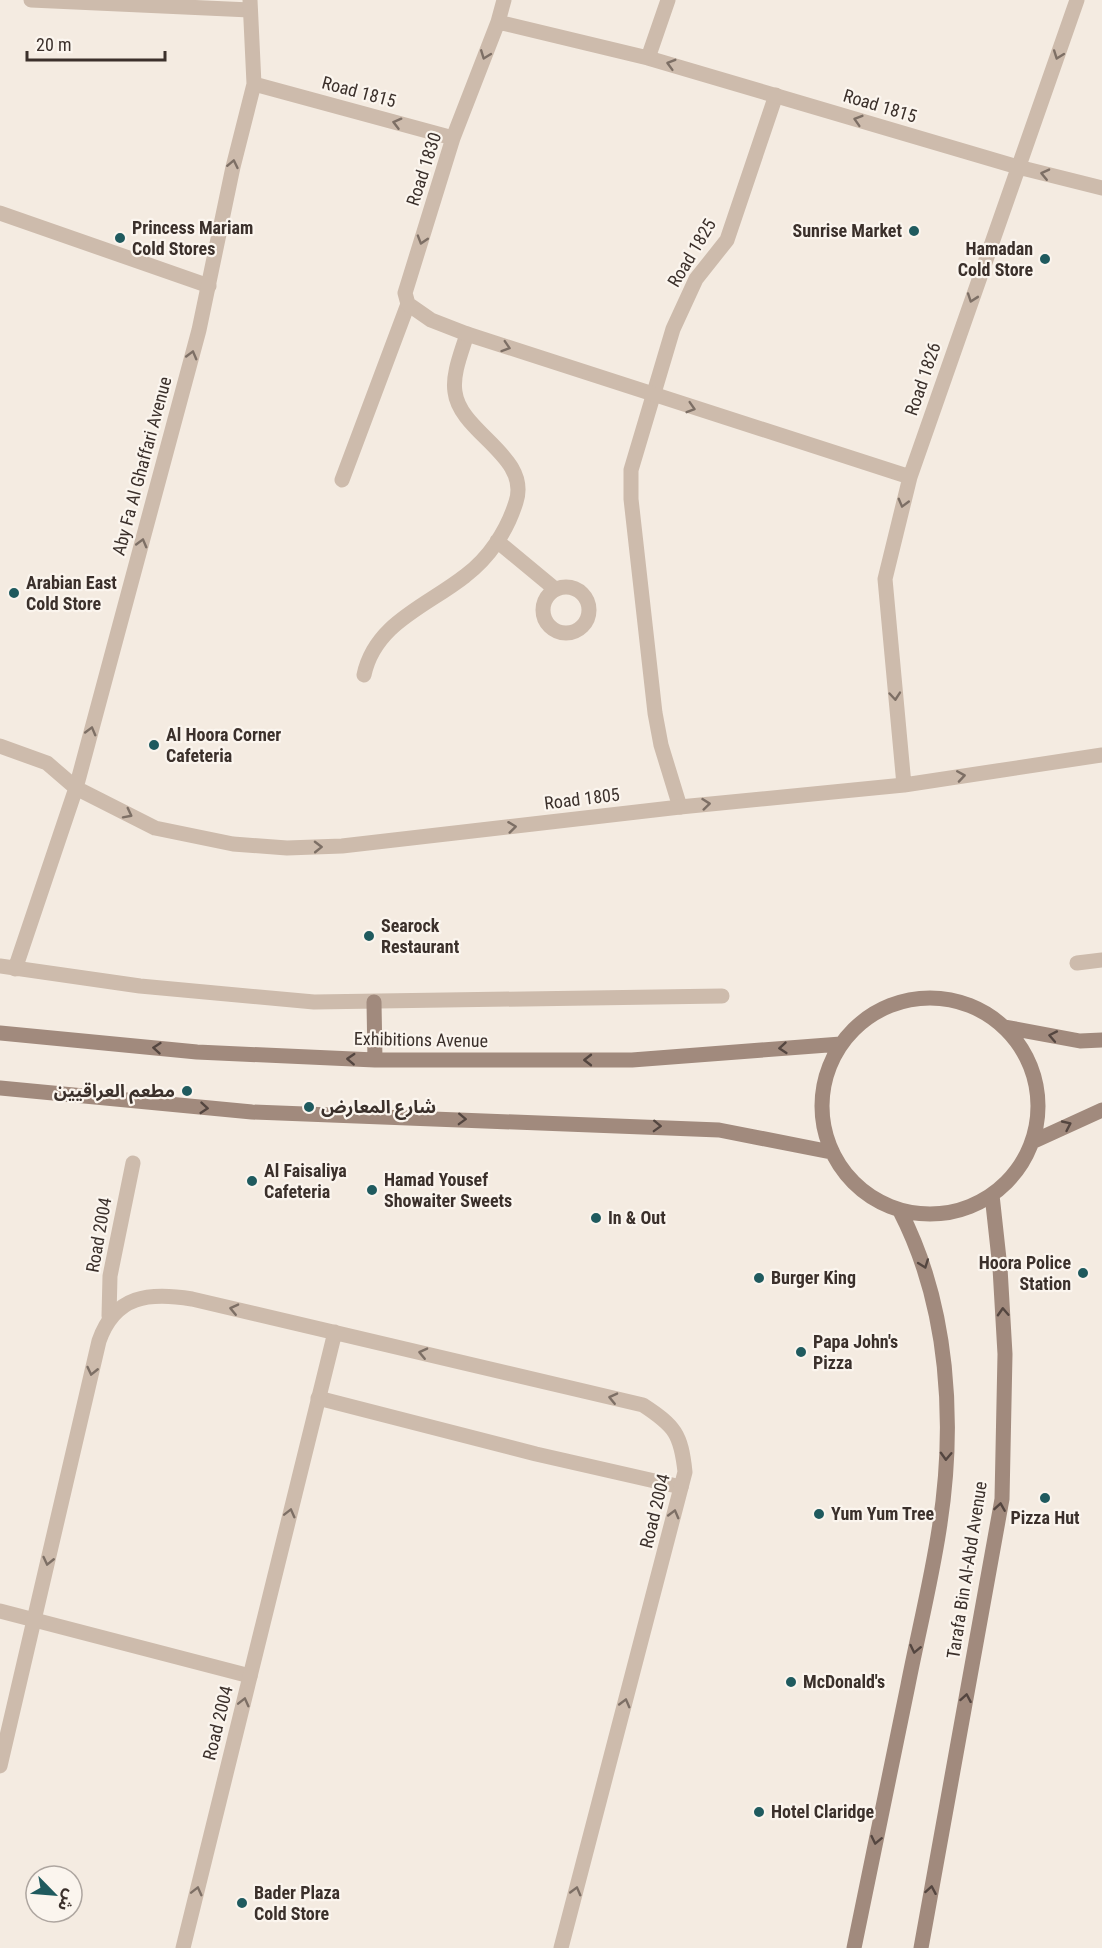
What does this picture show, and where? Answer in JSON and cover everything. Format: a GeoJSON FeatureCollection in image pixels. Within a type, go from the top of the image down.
{"type":"FeatureCollection","features":[{"type":"Feature","properties":{"kind":"main road"},"geometry":{"type":"LineString","coordinates":[[937,998],[974,1006],[1005,1027],[1023,1051],[1035,1080],[1038,1111],[1032,1142],[1022,1162],[1009,1180],[992,1195],[963,1210],[931,1215],[900,1210],[872,1198],[848,1178],[831,1152],[823,1125],[821,1097],[828,1069],[841,1044],[868,1017],[901,1002],[937,998]]}},
{"type":"Feature","properties":{"kind":"main road"},"geometry":{"type":"LineString","coordinates":[[374,1002],[375,1060]]}},
{"type":"Feature","properties":{"kind":"main road"},"geometry":{"type":"LineString","coordinates":[[1005,1027],[1080,1041],[1102,1040]]}},
{"type":"Feature","properties":{"kind":"main road","name":"Exhibitions Avenue"},"geometry":{"type":"LineString","coordinates":[[0,1033],[197,1052],[375,1060],[632,1060],[841,1044]]}},
{"type":"Feature","properties":{"kind":"main road"},"geometry":{"type":"LineString","coordinates":[[0,1088],[252,1112],[700,1128],[767,1137],[831,1152]]}},
{"type":"Feature","properties":{"kind":"main road"},"geometry":{"type":"LineString","coordinates":[[1032,1142],[1102,1110]]}},
{"type":"Feature","properties":{"kind":"main road","name":"Tarafa Bin Al-Abd Avenue"},"geometry":{"type":"LineString","coordinates":[[921,1948],[1002,1499],[1005,1354],[1000,1268],[992,1195]]}},
{"type":"Feature","properties":{"kind":"main road","name":"Tarafa Bin Al-Abd Avenue"},"geometry":{"type":"LineString","coordinates":[[854,1948],[939,1529],[946,1456],[943,1368],[933,1293],[914,1238],[900,1210]]}},
{"type":"Feature","properties":{"kind":"street"},"geometry":{"type":"LineString","coordinates":[[32,0],[250,5]]}},
{"type":"Feature","properties":{"kind":"street","name":"Road 1830"},"geometry":{"type":"LineString","coordinates":[[342,480],[408,304],[405,293],[453,138],[498,22],[504,0]]}},
{"type":"Feature","properties":{"kind":"street"},"geometry":{"type":"LineString","coordinates":[[648,58],[668,0]]}},
{"type":"Feature","properties":{"kind":"street","name":"Road 1826"},"geometry":{"type":"LineString","coordinates":[[903,785],[885,579],[910,477],[1077,0]]}},
{"type":"Feature","properties":{"kind":"street","name":"Aby Fa Al Ghaffari Avenue"},"geometry":{"type":"LineString","coordinates":[[7,968],[76,788],[209,286],[233,167],[254,84],[250,5]]}},
{"type":"Feature","properties":{"kind":"street","name":"Road 1815"},"geometry":{"type":"LineString","coordinates":[[498,22],[648,58],[1018,167],[1102,188]]}},
{"type":"Feature","properties":{"kind":"street","name":"Road 1815"},"geometry":{"type":"LineString","coordinates":[[254,84],[453,138]]}},
{"type":"Feature","properties":{"kind":"street","name":"Road 1825"},"geometry":{"type":"LineString","coordinates":[[680,807],[661,745],[655,712],[632,499],[631,470],[648,419],[651,395],[673,329],[696,279],[727,240],[776,95]]}},
{"type":"Feature","properties":{"kind":"street"},"geometry":{"type":"LineString","coordinates":[[0,213],[209,286]]}},
{"type":"Feature","properties":{"kind":"street"},"geometry":{"type":"LineString","coordinates":[[408,304],[431,320],[467,334],[910,477]]}},
{"type":"Feature","properties":{"kind":"street"},"geometry":{"type":"LineString","coordinates":[[364,675],[373,649],[383,634],[467,575],[497,541],[517,502],[518,480],[513,468],[466,415],[455,395],[458,366],[467,334]]}},
{"type":"Feature","properties":{"kind":"street"},"geometry":{"type":"LineString","coordinates":[[497,541],[555,589]]}},
{"type":"Feature","properties":{"kind":"street","name":"Road 1805"},"geometry":{"type":"LineString","coordinates":[[0,746],[47,763],[76,788],[155,828],[233,843],[287,848],[342,846],[680,807],[903,785],[1102,755]]}},
{"type":"Feature","properties":{"kind":"street"},"geometry":{"type":"LineString","coordinates":[[1077,963],[1102,960]]}},
{"type":"Feature","properties":{"kind":"street"},"geometry":{"type":"LineString","coordinates":[[7,968],[141,986],[314,1002],[722,996]]}},
{"type":"Feature","properties":{"kind":"street","name":"Road 2004"},"geometry":{"type":"LineString","coordinates":[[0,1766],[99,1341],[110,1316],[110,1276],[133,1163]]}},
{"type":"Feature","properties":{"kind":"street","name":"Road 2004"},"geometry":{"type":"LineString","coordinates":[[110,1316],[137,1300],[163,1294],[643,1405],[666,1420],[682,1443],[685,1472],[561,1948]]}},
{"type":"Feature","properties":{"kind":"street","name":"Road 2004"},"geometry":{"type":"LineString","coordinates":[[183,1948],[335,1332]]}},
{"type":"Feature","properties":{"kind":"street"},"geometry":{"type":"LineString","coordinates":[[318,1398],[536,1454],[681,1487]]}},
{"type":"Feature","properties":{"kind":"street"},"geometry":{"type":"LineString","coordinates":[[0,1611],[250,1676]]}},
{"type":"Feature","properties":{"kind":"place","name":"Sunrise Market"},"geometry":{"type":"Point","coordinates":[914,231]}},
{"type":"Feature","properties":{"kind":"place","name":"Princess Mariam Cold Stores"},"geometry":{"type":"Point","coordinates":[120,238]}},
{"type":"Feature","properties":{"kind":"place","name":"Hamadan Cold Store"},"geometry":{"type":"Point","coordinates":[1045,259]}},
{"type":"Feature","properties":{"kind":"place","name":"Arabian East Cold Store"},"geometry":{"type":"Point","coordinates":[14,593]}},
{"type":"Feature","properties":{"kind":"place","name":"Al Hoora Corner Cafeteria"},"geometry":{"type":"Point","coordinates":[154,745]}},
{"type":"Feature","properties":{"kind":"place","name":"Searock Restaurant"},"geometry":{"type":"Point","coordinates":[369,936]}},
{"type":"Feature","properties":{"kind":"place","name":"مطعم العراقيين"},"geometry":{"type":"Point","coordinates":[187,1091]}},
{"type":"Feature","properties":{"kind":"place","name":"شارع المعارض"},"geometry":{"type":"Point","coordinates":[309,1107]}},
{"type":"Feature","properties":{"kind":"place","name":"Al Faisaliya Cafeteria"},"geometry":{"type":"Point","coordinates":[252,1181]}},
{"type":"Feature","properties":{"kind":"place","name":"Hamad Yousef Showaiter Sweets"},"geometry":{"type":"Point","coordinates":[372,1190]}},
{"type":"Feature","properties":{"kind":"place","name":"In & Out"},"geometry":{"type":"Point","coordinates":[596,1218]}},
{"type":"Feature","properties":{"kind":"place","name":"Hoora Police Station"},"geometry":{"type":"Point","coordinates":[1083,1273]}},
{"type":"Feature","properties":{"kind":"place","name":"Burger King"},"geometry":{"type":"Point","coordinates":[759,1278]}},
{"type":"Feature","properties":{"kind":"place","name":"Papa John's Pizza"},"geometry":{"type":"Point","coordinates":[801,1352]}},
{"type":"Feature","properties":{"kind":"place","name":"Pizza Hut"},"geometry":{"type":"Point","coordinates":[1045,1498]}},
{"type":"Feature","properties":{"kind":"place","name":"Yum Yum Tree"},"geometry":{"type":"Point","coordinates":[819,1514]}},
{"type":"Feature","properties":{"kind":"place","name":"McDonald's"},"geometry":{"type":"Point","coordinates":[791,1682]}},
{"type":"Feature","properties":{"kind":"place","name":"Hotel Claridge"},"geometry":{"type":"Point","coordinates":[759,1812]}},
{"type":"Feature","properties":{"kind":"place","name":"Bader Plaza Cold Store"},"geometry":{"type":"Point","coordinates":[242,1903]}}]}
